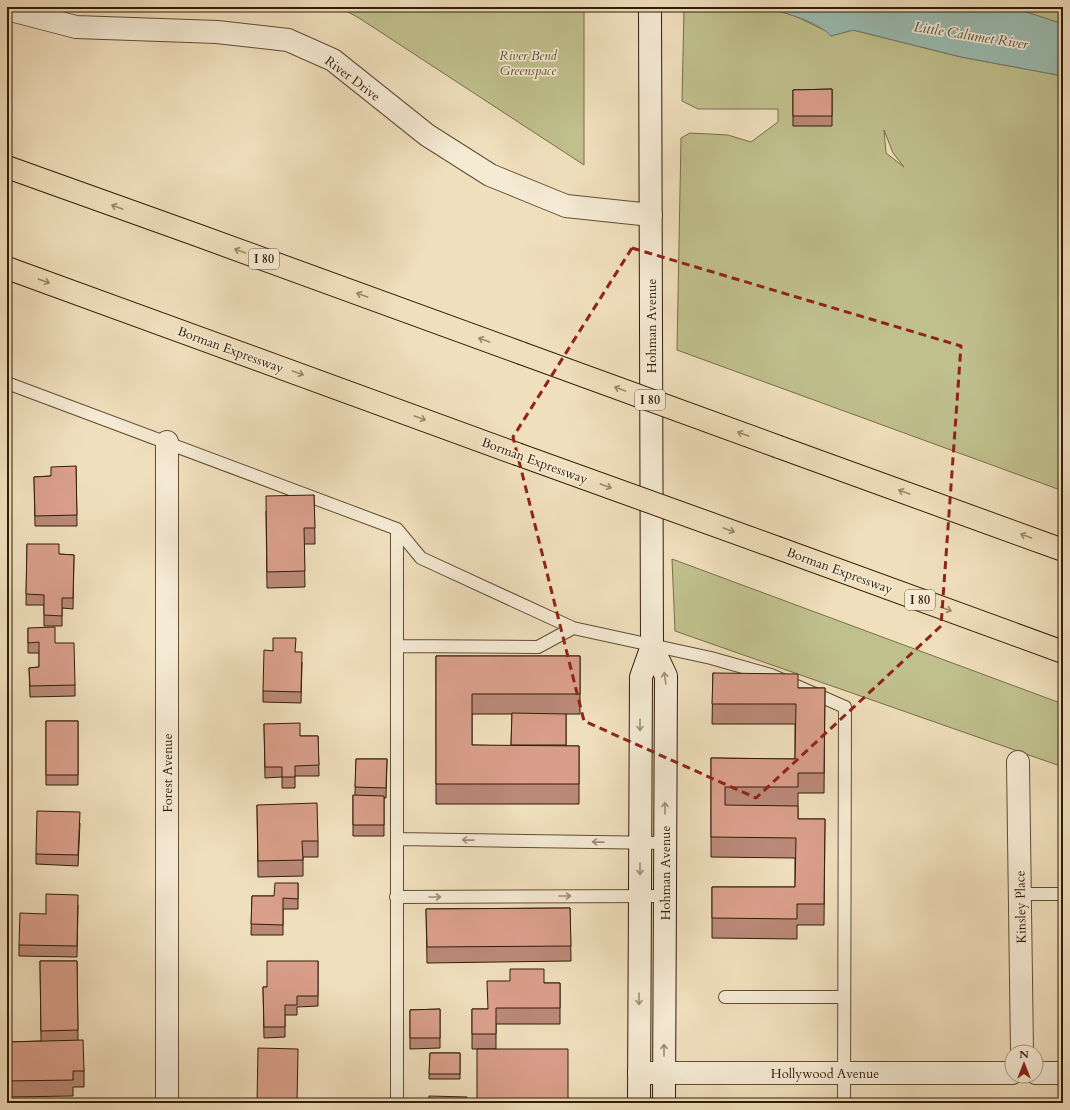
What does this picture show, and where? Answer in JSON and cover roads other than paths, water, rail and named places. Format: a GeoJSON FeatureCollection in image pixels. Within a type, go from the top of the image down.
{"type":"FeatureCollection","features":[{"type":"Feature","properties":{"kind":"highway","name":"I 80"},"geometry":{"type":"LineString","coordinates":[[7,167],[1063,550]]}},
{"type":"Feature","properties":{"kind":"highway","name":"Borman Expressway"},"geometry":{"type":"LineString","coordinates":[[7,268],[1063,652]]}},
{"type":"Feature","properties":{"kind":"street","name":"Hohman Avenue"},"geometry":{"type":"LineString","coordinates":[[639,1103],[641,677],[652,646],[650,7]]}},
{"type":"Feature","properties":{"kind":"street","name":"River Drive"},"geometry":{"type":"LineString","coordinates":[[7,9],[76,27],[217,32],[288,40],[333,60],[427,135],[490,175],[566,206],[651,215]]}},
{"type":"Feature","properties":{"kind":"street","name":"Forest Avenue"},"geometry":{"type":"LineString","coordinates":[[167,442],[167,1103]]}},
{"type":"Feature","properties":{"kind":"street","name":"Hohman Avenue"},"geometry":{"type":"LineString","coordinates":[[652,646],[666,676],[664,1103]]}},
{"type":"Feature","properties":{"kind":"street","name":"Kinsley Place"},"geometry":{"type":"LineString","coordinates":[[1018,762],[1022,1044]]}},
{"type":"Feature","properties":{"kind":"street","name":"Hollywood Avenue"},"geometry":{"type":"LineString","coordinates":[[639,1072],[1004,1073]]}},
{"type":"Feature","properties":{"kind":"street"},"geometry":{"type":"LineString","coordinates":[[1044,1073],[1063,1073]]}},
{"type":"Feature","properties":{"kind":"lane"},"geometry":{"type":"LineString","coordinates":[[7,383],[398,529],[421,558],[573,628],[711,658],[771,675],[845,707],[844,1103]]}},
{"type":"Feature","properties":{"kind":"lane"},"geometry":{"type":"LineString","coordinates":[[397,1103],[396,897],[398,839],[398,529]]}},
{"type":"Feature","properties":{"kind":"lane"},"geometry":{"type":"LineString","coordinates":[[398,646],[538,647],[573,628]]}},
{"type":"Feature","properties":{"kind":"lane"},"geometry":{"type":"LineString","coordinates":[[398,839],[665,843]]}},
{"type":"Feature","properties":{"kind":"lane"},"geometry":{"type":"LineString","coordinates":[[1019,894],[1063,894]]}},
{"type":"Feature","properties":{"kind":"lane"},"geometry":{"type":"LineString","coordinates":[[396,897],[665,896]]}},
{"type":"Feature","properties":{"kind":"lane"},"geometry":{"type":"LineString","coordinates":[[724,997],[844,997]]}},
{"type":"Feature","properties":{"kind":"water","name":"Little Calumet River"},"geometry":{"type":"Polygon","coordinates":[[[767,7],[970,7],[982,11],[1023,11],[1063,24],[1063,76],[961,57],[853,30],[831,36],[825,30],[810,22],[767,7]]]}},
{"type":"Feature","properties":{"kind":"park label","name":"River Bend Greenspace"},"geometry":{"type":"Point","coordinates":[528,62]}}]}
